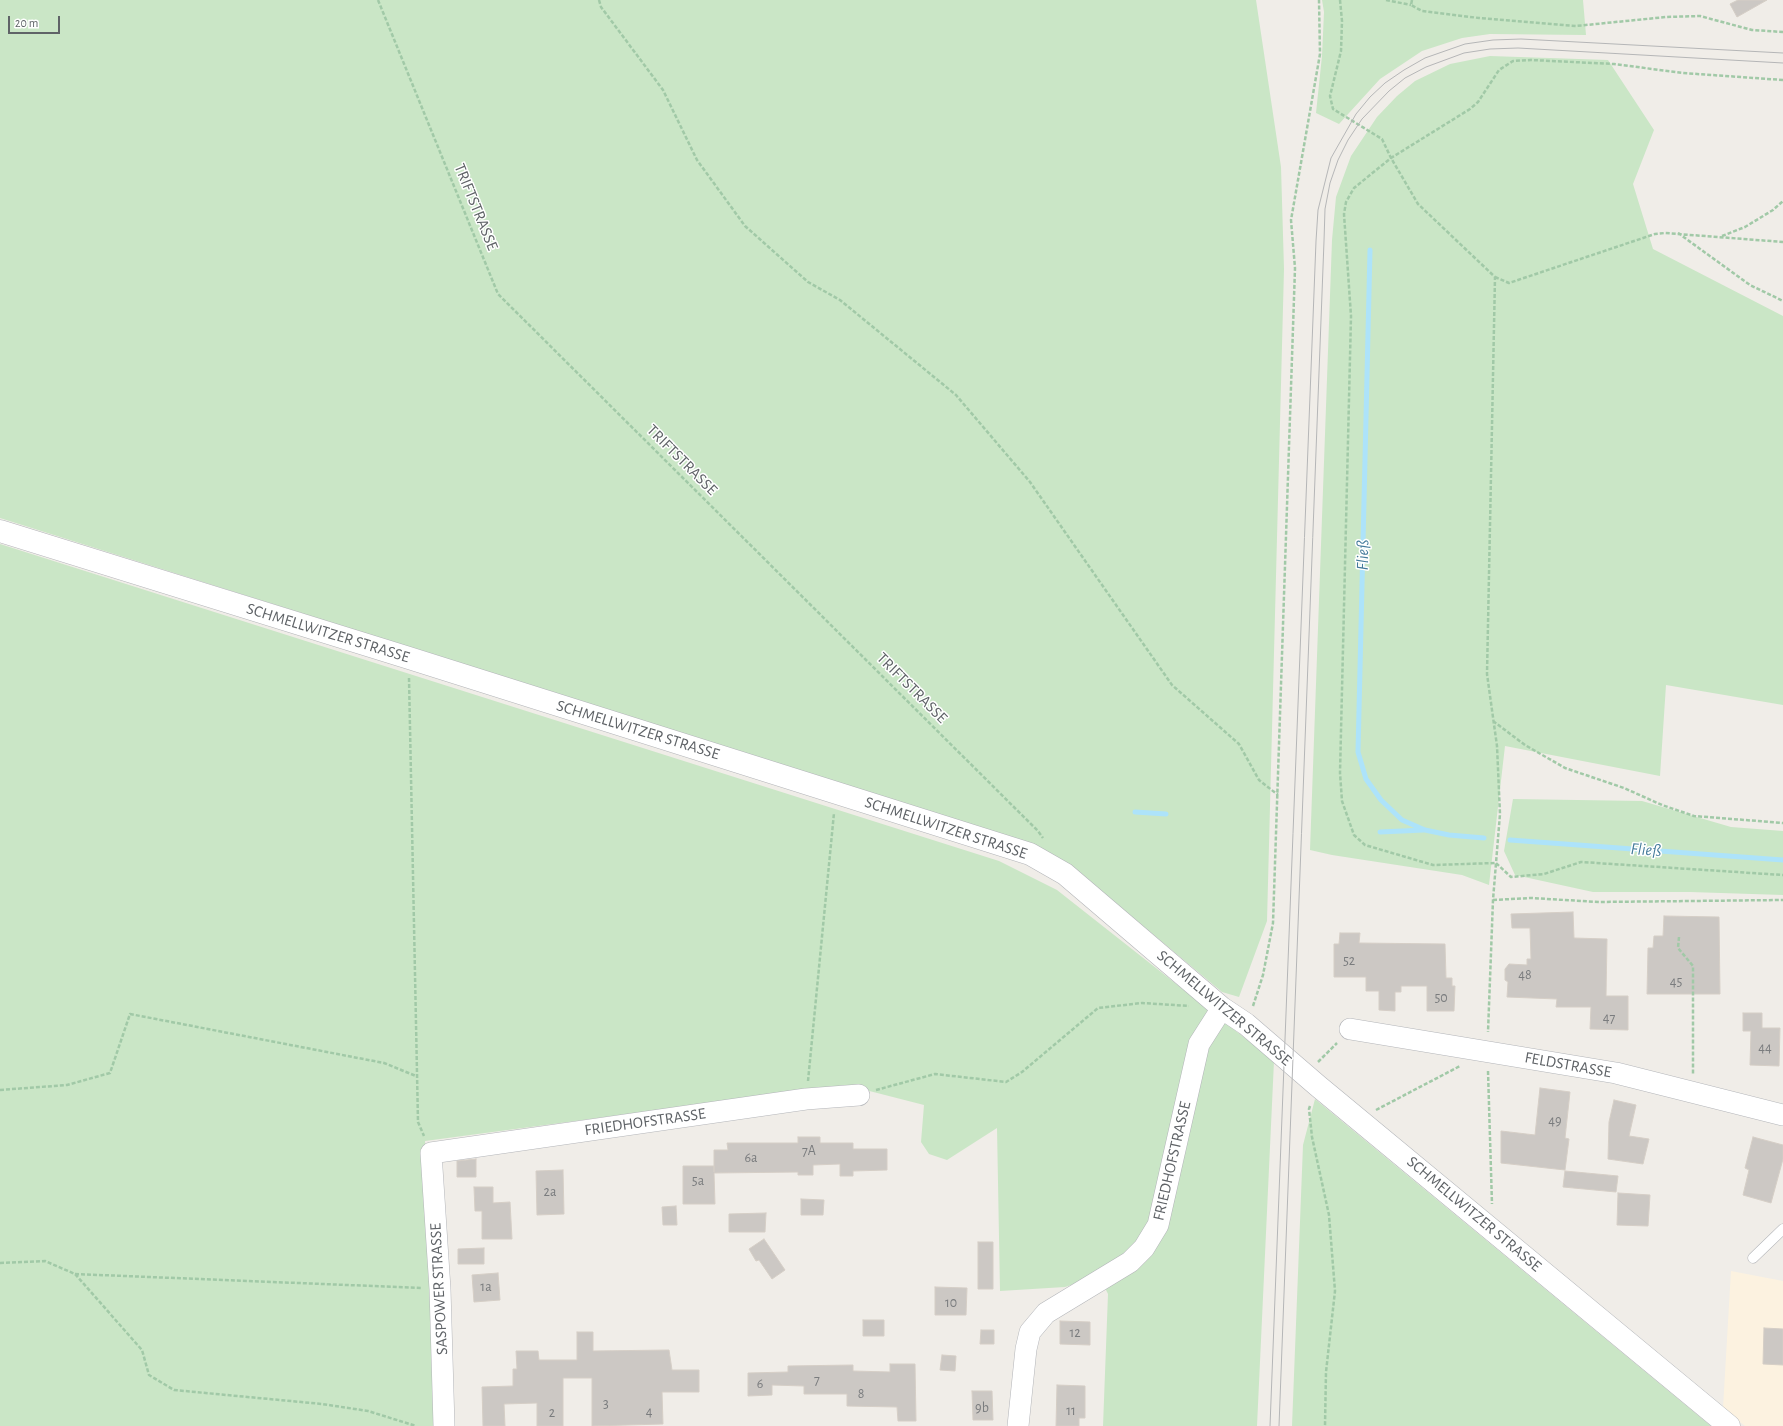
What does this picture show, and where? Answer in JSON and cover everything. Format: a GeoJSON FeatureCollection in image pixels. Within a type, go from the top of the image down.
{"type":"FeatureCollection","features":[{"type":"Feature","properties":{"kind":"street","name":"SCHMELLWITZER STRASSE"},"geometry":{"type":"LineString","coordinates":[[0,531],[409,658],[1030,854],[1065,874],[1222,1008],[1246,1024],[1311,1080],[1729,1426]]}},
{"type":"Feature","properties":{"kind":"street","name":"FRIEDHOFSTRASSE"},"geometry":{"type":"LineString","coordinates":[[1018,1426],[1026,1349],[1030,1332],[1046,1313],[1130,1262],[1144,1248],[1158,1225],[1199,1044],[1222,1008]]}},
{"type":"Feature","properties":{"kind":"street","name":"FELDSTRASSE"},"geometry":{"type":"LineString","coordinates":[[1350,1029],[1616,1073],[1783,1116]]}},
{"type":"Feature","properties":{"kind":"street","name":"FRIEDHOFSTRASSE"},"geometry":{"type":"LineString","coordinates":[[431,1153],[806,1099],[859,1095]]}},
{"type":"Feature","properties":{"kind":"street","name":"SASPOWER STRASSE"},"geometry":{"type":"LineString","coordinates":[[431,1153],[440,1289],[444,1426]]}},
{"type":"Feature","properties":{"kind":"lane"},"geometry":{"type":"LineString","coordinates":[[1753,1258],[1783,1229]]}},
{"type":"Feature","properties":{"kind":"path","name":"TRIFTSTRASSE"},"geometry":{"type":"LineString","coordinates":[[378,0],[498,294],[1038,831],[1046,843]]}},
{"type":"Feature","properties":{"kind":"path"},"geometry":{"type":"LineString","coordinates":[[599,0],[601,7],[664,90],[697,160],[745,226],[808,282],[840,300],[956,395],[1030,482],[1172,685],[1239,744],[1259,780],[1278,795]]}},
{"type":"Feature","properties":{"kind":"path"},"geometry":{"type":"LineString","coordinates":[[1246,1024],[1264,975],[1273,923],[1295,268],[1291,220],[1320,54],[1319,0]]}},
{"type":"Feature","properties":{"kind":"path"},"geometry":{"type":"LineString","coordinates":[[1340,0],[1342,21],[1340,51],[1330,96],[1333,109],[1382,139],[1391,158],[1418,204],[1495,277],[1509,283],[1655,234],[1677,232],[1783,242]]}},
{"type":"Feature","properties":{"kind":"path"},"geometry":{"type":"LineString","coordinates":[[1386,0],[1411,5],[1422,11],[1479,18],[1576,26],[1666,17],[1700,16],[1752,30],[1783,32]]}},
{"type":"Feature","properties":{"kind":"path"},"geometry":{"type":"LineString","coordinates":[[1411,5],[1412,0]]}},
{"type":"Feature","properties":{"kind":"path"},"geometry":{"type":"LineString","coordinates":[[1783,80],[1683,73],[1614,64],[1531,60],[1513,61],[1499,70],[1478,102],[1470,109],[1391,158],[1354,188],[1346,202],[1344,214],[1351,316],[1340,773],[1342,801],[1354,835],[1365,845],[1433,865],[1496,863],[1511,877],[1544,874],[1581,862],[1783,875]]}},
{"type":"Feature","properties":{"kind":"path"},"geometry":{"type":"LineString","coordinates":[[1721,236],[1745,227],[1773,210],[1783,201]]}},
{"type":"Feature","properties":{"kind":"path"},"geometry":{"type":"LineString","coordinates":[[1677,232],[1750,285],[1783,301]]}},
{"type":"Feature","properties":{"kind":"path"},"geometry":{"type":"LineString","coordinates":[[1493,1230],[1487,1052],[1493,900],[1500,814],[1497,746],[1487,674],[1495,277]]}},
{"type":"Feature","properties":{"kind":"path"},"geometry":{"type":"LineString","coordinates":[[409,658],[418,1122],[431,1153]]}},
{"type":"Feature","properties":{"kind":"path"},"geometry":{"type":"LineString","coordinates":[[1493,721],[1525,745],[1565,768],[1624,788],[1662,805],[1694,816],[1783,823]]}},
{"type":"Feature","properties":{"kind":"path"},"geometry":{"type":"LineString","coordinates":[[806,1099],[836,792]]}},
{"type":"Feature","properties":{"kind":"path"},"geometry":{"type":"LineString","coordinates":[[1493,900],[1531,898],[1599,902],[1783,900]]}},
{"type":"Feature","properties":{"kind":"path"},"geometry":{"type":"LineString","coordinates":[[1679,937],[1678,948],[1693,966],[1693,1093]]}},
{"type":"Feature","properties":{"kind":"path"},"geometry":{"type":"LineString","coordinates":[[859,1095],[935,1074],[1006,1082],[1022,1072],[1098,1008],[1142,1003],[1190,1006]]}},
{"type":"Feature","properties":{"kind":"path"},"geometry":{"type":"LineString","coordinates":[[0,1090],[67,1085],[110,1073],[130,1014],[384,1063],[416,1076]]}},
{"type":"Feature","properties":{"kind":"path"},"geometry":{"type":"LineString","coordinates":[[1325,1426],[1326,1372],[1335,1291],[1329,1215],[1312,1137],[1309,1109],[1311,1080],[1350,1029]]}},
{"type":"Feature","properties":{"kind":"path"},"geometry":{"type":"LineString","coordinates":[[1357,1118],[1405,1097],[1487,1052]]}},
{"type":"Feature","properties":{"kind":"path"},"geometry":{"type":"LineString","coordinates":[[0,1263],[45,1261],[75,1274],[440,1289]]}},
{"type":"Feature","properties":{"kind":"path"},"geometry":{"type":"LineString","coordinates":[[75,1274],[142,1350],[149,1375],[174,1390],[322,1404],[368,1411],[416,1426]]}},
{"type":"Feature","properties":{"kind":"shaded area"},"geometry":{"type":"Polygon","coordinates":[[[1731,1271],[1783,1281],[1783,1426],[1745,1426],[1723,1408],[1731,1271]]]}},
{"type":"Feature","properties":{"kind":"green space"},"geometry":{"type":"Polygon","coordinates":[[[0,0],[1256,0],[1281,167],[1284,269],[1267,921],[1239,997],[1222,992],[1076,870],[996,832],[0,518],[0,0]]]}},
{"type":"Feature","properties":{"kind":"green space"},"geometry":{"type":"Polygon","coordinates":[[[1322,0],[1583,0],[1586,35],[1490,34],[1462,38],[1422,51],[1380,79],[1339,124],[1316,113],[1322,56],[1324,12],[1322,0]]]}},
{"type":"Feature","properties":{"kind":"green space"},"geometry":{"type":"Polygon","coordinates":[[[1490,56],[1608,60],[1654,130],[1633,184],[1653,249],[1783,316],[1783,705],[1666,685],[1660,776],[1505,746],[1489,885],[1462,875],[1332,855],[1310,850],[1332,240],[1336,197],[1351,156],[1377,117],[1397,96],[1415,81],[1450,64],[1490,56]]]}},
{"type":"Feature","properties":{"kind":"green space"},"geometry":{"type":"Polygon","coordinates":[[[0,544],[999,861],[1057,890],[1274,1061],[1257,1426],[1103,1426],[1108,1294],[1099,1276],[1065,1287],[1000,1291],[997,1128],[947,1160],[929,1154],[921,1142],[924,1105],[846,1085],[425,1141],[437,1426],[0,1426],[0,544]]]}},
{"type":"Feature","properties":{"kind":"green space"},"geometry":{"type":"Polygon","coordinates":[[[1513,799],[1642,801],[1731,827],[1783,831],[1783,895],[1690,892],[1593,892],[1515,875],[1504,851],[1513,799]]]}},
{"type":"Feature","properties":{"kind":"green space"},"geometry":{"type":"Polygon","coordinates":[[[1315,1099],[1711,1426],[1292,1426],[1303,1145],[1315,1099]]]}},
{"type":"Feature","properties":{"kind":"building"},"geometry":{"type":"Polygon","coordinates":[[[1738,0],[1767,0],[1737,17],[1730,4],[1738,0]]]}},
{"type":"Feature","properties":{"kind":"building"},"geometry":{"type":"Polygon","coordinates":[[[1573,912],[1574,938],[1607,939],[1606,996],[1628,996],[1628,1030],[1590,1029],[1591,1007],[1556,1007],[1557,999],[1507,997],[1508,982],[1505,980],[1505,969],[1509,964],[1527,965],[1527,959],[1531,959],[1530,928],[1512,928],[1511,914],[1573,912]]]}},
{"type":"Feature","properties":{"kind":"building"},"geometry":{"type":"Polygon","coordinates":[[[1664,916],[1719,917],[1720,994],[1647,994],[1648,948],[1653,948],[1654,936],[1663,936],[1664,916]]]}},
{"type":"Feature","properties":{"kind":"building"},"geometry":{"type":"Polygon","coordinates":[[[1340,933],[1360,933],[1359,943],[1445,944],[1446,978],[1452,978],[1452,986],[1455,986],[1454,1011],[1427,1011],[1427,986],[1401,986],[1401,992],[1395,992],[1395,1011],[1379,1010],[1379,991],[1366,991],[1366,977],[1334,977],[1334,944],[1339,944],[1340,933]]]}},
{"type":"Feature","properties":{"kind":"building"},"geometry":{"type":"Polygon","coordinates":[[[1743,1013],[1762,1013],[1762,1028],[1780,1028],[1779,1066],[1750,1065],[1751,1031],[1743,1031],[1743,1013]]]}},
{"type":"Feature","properties":{"kind":"building"},"geometry":{"type":"Polygon","coordinates":[[[1540,1088],[1570,1092],[1565,1138],[1569,1139],[1565,1170],[1501,1163],[1501,1131],[1535,1135],[1540,1088]]]}},
{"type":"Feature","properties":{"kind":"building"},"geometry":{"type":"Polygon","coordinates":[[[1614,1100],[1636,1105],[1629,1136],[1649,1139],[1643,1164],[1608,1159],[1609,1122],[1614,1100]]]}},
{"type":"Feature","properties":{"kind":"building"},"geometry":{"type":"Polygon","coordinates":[[[798,1137],[820,1137],[820,1143],[853,1143],[853,1149],[887,1149],[887,1170],[853,1171],[853,1176],[840,1176],[840,1164],[813,1165],[813,1175],[798,1175],[798,1172],[714,1173],[715,1204],[683,1204],[683,1166],[714,1166],[714,1150],[728,1150],[727,1143],[798,1143],[798,1137]]]}},
{"type":"Feature","properties":{"kind":"building"},"geometry":{"type":"Polygon","coordinates":[[[1753,1137],[1783,1145],[1783,1159],[1771,1203],[1743,1195],[1749,1170],[1745,1168],[1753,1137]]]}},
{"type":"Feature","properties":{"kind":"building"},"geometry":{"type":"Polygon","coordinates":[[[476,1159],[476,1177],[457,1177],[457,1161],[476,1159]]]}},
{"type":"Feature","properties":{"kind":"building"},"geometry":{"type":"Polygon","coordinates":[[[563,1170],[564,1214],[537,1215],[536,1171],[563,1170]]]}},
{"type":"Feature","properties":{"kind":"building"},"geometry":{"type":"Polygon","coordinates":[[[1565,1171],[1618,1176],[1616,1192],[1563,1187],[1565,1171]]]}},
{"type":"Feature","properties":{"kind":"building"},"geometry":{"type":"Polygon","coordinates":[[[474,1187],[493,1187],[493,1203],[510,1202],[512,1239],[482,1239],[482,1211],[475,1211],[474,1187]]]}},
{"type":"Feature","properties":{"kind":"building"},"geometry":{"type":"Polygon","coordinates":[[[1618,1193],[1650,1195],[1648,1226],[1617,1225],[1618,1193]]]}},
{"type":"Feature","properties":{"kind":"building"},"geometry":{"type":"Polygon","coordinates":[[[801,1199],[824,1200],[823,1215],[801,1215],[801,1199]]]}},
{"type":"Feature","properties":{"kind":"building"},"geometry":{"type":"Polygon","coordinates":[[[676,1206],[677,1225],[663,1225],[662,1207],[676,1206]]]}},
{"type":"Feature","properties":{"kind":"building"},"geometry":{"type":"Polygon","coordinates":[[[766,1213],[765,1232],[729,1232],[729,1214],[766,1213]]]}},
{"type":"Feature","properties":{"kind":"building"},"geometry":{"type":"Polygon","coordinates":[[[764,1239],[785,1270],[772,1279],[759,1260],[756,1261],[749,1249],[764,1239]]]}},
{"type":"Feature","properties":{"kind":"building"},"geometry":{"type":"Polygon","coordinates":[[[978,1242],[993,1242],[993,1289],[978,1289],[978,1242]]]}},
{"type":"Feature","properties":{"kind":"building"},"geometry":{"type":"Polygon","coordinates":[[[484,1248],[484,1264],[458,1264],[458,1249],[484,1248]]]}},
{"type":"Feature","properties":{"kind":"building"},"geometry":{"type":"Polygon","coordinates":[[[498,1273],[500,1300],[474,1302],[472,1275],[498,1273]]]}},
{"type":"Feature","properties":{"kind":"building"},"geometry":{"type":"Polygon","coordinates":[[[935,1287],[967,1288],[966,1315],[935,1315],[935,1287]]]}},
{"type":"Feature","properties":{"kind":"building"},"geometry":{"type":"Polygon","coordinates":[[[863,1320],[884,1320],[884,1336],[863,1336],[863,1320]]]}},
{"type":"Feature","properties":{"kind":"building"},"geometry":{"type":"Polygon","coordinates":[[[1060,1321],[1090,1322],[1090,1345],[1060,1344],[1060,1321]]]}},
{"type":"Feature","properties":{"kind":"building"},"geometry":{"type":"Polygon","coordinates":[[[1764,1328],[1783,1329],[1783,1365],[1763,1364],[1764,1328]]]}},
{"type":"Feature","properties":{"kind":"building"},"geometry":{"type":"Polygon","coordinates":[[[981,1330],[994,1330],[994,1344],[980,1344],[981,1330]]]}},
{"type":"Feature","properties":{"kind":"building"},"geometry":{"type":"Polygon","coordinates":[[[577,1332],[593,1332],[593,1351],[669,1350],[672,1370],[699,1370],[699,1392],[662,1392],[663,1424],[592,1426],[592,1378],[563,1378],[563,1426],[537,1426],[537,1403],[504,1404],[505,1426],[483,1426],[482,1387],[513,1386],[513,1369],[517,1369],[516,1351],[538,1351],[539,1360],[577,1360],[577,1332]]]}},
{"type":"Feature","properties":{"kind":"building"},"geometry":{"type":"Polygon","coordinates":[[[942,1355],[956,1356],[955,1371],[940,1370],[942,1355]]]}},
{"type":"Feature","properties":{"kind":"building"},"geometry":{"type":"Polygon","coordinates":[[[890,1364],[915,1364],[916,1421],[898,1421],[897,1407],[847,1406],[847,1394],[804,1394],[804,1386],[772,1385],[772,1395],[748,1396],[748,1373],[788,1372],[788,1366],[853,1365],[853,1371],[890,1372],[890,1364]]]}},
{"type":"Feature","properties":{"kind":"building"},"geometry":{"type":"Polygon","coordinates":[[[1057,1385],[1085,1386],[1085,1418],[1079,1418],[1079,1426],[1056,1426],[1057,1385]]]}},
{"type":"Feature","properties":{"kind":"building"},"geometry":{"type":"Polygon","coordinates":[[[972,1391],[992,1391],[993,1420],[973,1420],[972,1391]]]}},
{"type":"Feature","properties":{"kind":"waterway","name":"Fließ"},"geometry":{"type":"LineString","coordinates":[[1370,250],[1358,752],[1366,779],[1381,800],[1402,820],[1425,830],[1449,835],[1484,838]]}},
{"type":"Feature","properties":{"kind":"waterway","name":"Fließ"},"geometry":{"type":"LineString","coordinates":[[1135,812],[1166,814]]}},
{"type":"Feature","properties":{"kind":"waterway","name":"Fließ"},"geometry":{"type":"LineString","coordinates":[[1380,832],[1424,830]]}},
{"type":"Feature","properties":{"kind":"waterway","name":"Fließ"},"geometry":{"type":"LineString","coordinates":[[1510,840],[1783,860]]}},
{"type":"Feature","properties":{"kind":"tram line"},"geometry":{"type":"LineString","coordinates":[[1270,1426],[1316,241],[1318,210],[1331,158],[1356,114],[1370,97],[1385,83],[1425,58],[1465,44],[1493,40],[1521,39],[1783,53]]}},
{"type":"Feature","properties":{"kind":"tram line"},"geometry":{"type":"LineString","coordinates":[[1279,1426],[1325,209],[1330,183],[1338,160],[1348,140],[1362,119],[1389,91],[1405,78],[1426,67],[1464,53],[1490,49],[1518,48],[1783,63]]}}]}
